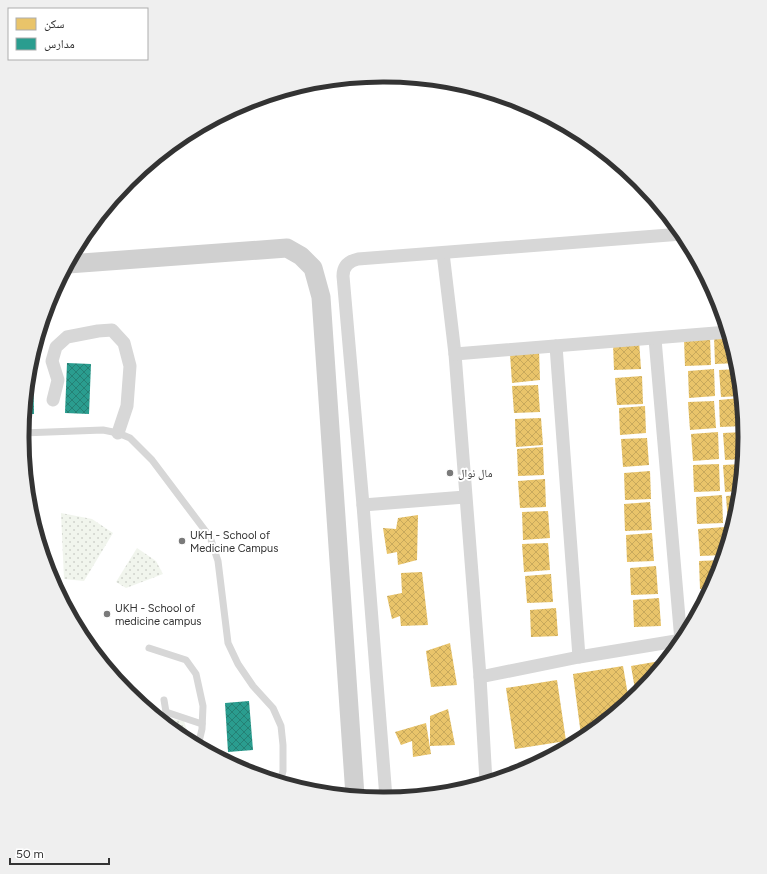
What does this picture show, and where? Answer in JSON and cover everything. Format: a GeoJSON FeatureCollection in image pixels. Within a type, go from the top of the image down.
{"type":"FeatureCollection","features":[{"type":"Feature","properties":{"kind":"street"},"geometry":{"type":"LineString","coordinates":[[386,792],[343,272],[347,264],[354,260],[674,235]]}},
{"type":"Feature","properties":{"kind":"street"},"geometry":{"type":"LineString","coordinates":[[74,264],[287,248],[301,256],[313,268],[321,297],[355,790]]}},
{"type":"Feature","properties":{"kind":"street"},"geometry":{"type":"LineString","coordinates":[[443,253],[455,354],[480,677],[486,776]]}},
{"type":"Feature","properties":{"kind":"street"},"geometry":{"type":"LineString","coordinates":[[53,400],[58,380],[52,361],[56,347],[67,337],[112,330],[124,343],[130,366],[127,406],[118,433]]}},
{"type":"Feature","properties":{"kind":"street"},"geometry":{"type":"LineString","coordinates":[[455,354],[722,333]]}},
{"type":"Feature","properties":{"kind":"street"},"geometry":{"type":"LineString","coordinates":[[655,339],[680,631]]}},
{"type":"Feature","properties":{"kind":"street"},"geometry":{"type":"LineString","coordinates":[[556,346],[579,658]]}},
{"type":"Feature","properties":{"kind":"street"},"geometry":{"type":"LineString","coordinates":[[363,505],[466,497]]}},
{"type":"Feature","properties":{"kind":"street"},"geometry":{"type":"LineString","coordinates":[[480,677],[673,641]]}},
{"type":"Feature","properties":{"kind":"lane"},"geometry":{"type":"LineString","coordinates":[[29,433],[103,430],[118,433],[130,438],[152,460],[210,537],[218,561],[228,643],[238,664],[253,686],[273,708],[281,726],[283,745],[282,776]]}},
{"type":"Feature","properties":{"kind":"lane"},"geometry":{"type":"LineString","coordinates":[[149,648],[186,660],[196,674],[203,706],[199,740]]}},
{"type":"Feature","properties":{"kind":"lane"},"geometry":{"type":"LineString","coordinates":[[164,700],[166,712],[202,724]]}},
{"type":"Feature","properties":{"kind":"shaded area"},"geometry":{"type":"Polygon","coordinates":[[[61,513],[92,519],[113,533],[84,581],[64,579],[61,513]]]}},
{"type":"Feature","properties":{"kind":"shaded area"},"geometry":{"type":"Polygon","coordinates":[[[137,548],[156,561],[163,574],[126,588],[116,582],[137,548]]]}},
{"type":"Feature","properties":{"kind":"shaded area"},"geometry":{"type":"Polygon","coordinates":[[[169,718],[184,721],[188,732],[169,718]]]}},
{"type":"Feature","properties":{"kind":"building: سكن"},"geometry":{"type":"Polygon","coordinates":[[[714,336],[723,336],[730,363],[715,364],[714,336]]]}},
{"type":"Feature","properties":{"kind":"building: سكن"},"geometry":{"type":"Polygon","coordinates":[[[710,337],[711,365],[685,366],[684,339],[710,337]]]}},
{"type":"Feature","properties":{"kind":"building: سكن"},"geometry":{"type":"Polygon","coordinates":[[[639,341],[641,369],[614,370],[613,343],[639,341]]]}},
{"type":"Feature","properties":{"kind":"building: سكن"},"geometry":{"type":"Polygon","coordinates":[[[539,351],[540,380],[512,383],[510,354],[539,351]]]}},
{"type":"Feature","properties":{"kind":"building: سكن"},"geometry":{"type":"Polygon","coordinates":[[[714,369],[715,396],[689,398],[688,371],[714,369]]]}},
{"type":"Feature","properties":{"kind":"building: سكن"},"geometry":{"type":"Polygon","coordinates":[[[731,369],[735,396],[721,397],[719,370],[731,369]]]}},
{"type":"Feature","properties":{"kind":"building: سكن"},"geometry":{"type":"Polygon","coordinates":[[[642,376],[643,404],[617,405],[615,378],[642,376]]]}},
{"type":"Feature","properties":{"kind":"building: سكن"},"geometry":{"type":"Polygon","coordinates":[[[538,385],[540,412],[514,413],[512,386],[538,385]]]}},
{"type":"Feature","properties":{"kind":"building: سكن"},"geometry":{"type":"Polygon","coordinates":[[[736,398],[738,426],[720,427],[719,400],[736,398]]]}},
{"type":"Feature","properties":{"kind":"building: سكن"},"geometry":{"type":"Polygon","coordinates":[[[714,401],[716,428],[690,430],[688,402],[714,401]]]}},
{"type":"Feature","properties":{"kind":"building: سكن"},"geometry":{"type":"Polygon","coordinates":[[[645,406],[646,433],[620,435],[619,408],[645,406]]]}},
{"type":"Feature","properties":{"kind":"building: سكن"},"geometry":{"type":"Polygon","coordinates":[[[541,418],[543,445],[516,447],[515,419],[541,418]]]}},
{"type":"Feature","properties":{"kind":"building: سكن"},"geometry":{"type":"Polygon","coordinates":[[[718,432],[719,459],[693,461],[691,434],[718,432]]]}},
{"type":"Feature","properties":{"kind":"building: سكن"},"geometry":{"type":"Polygon","coordinates":[[[738,432],[737,459],[725,460],[723,433],[738,432]]]}},
{"type":"Feature","properties":{"kind":"building: سكن"},"geometry":{"type":"Polygon","coordinates":[[[647,438],[649,465],[623,467],[621,439],[647,438]]]}},
{"type":"Feature","properties":{"kind":"building: سكن"},"geometry":{"type":"Polygon","coordinates":[[[543,447],[544,475],[518,476],[517,449],[543,447]]]}},
{"type":"Feature","properties":{"kind":"building: سكن"},"geometry":{"type":"Polygon","coordinates":[[[719,464],[720,491],[694,492],[693,465],[719,464]]]}},
{"type":"Feature","properties":{"kind":"building: سكن"},"geometry":{"type":"Polygon","coordinates":[[[737,464],[734,491],[725,492],[723,465],[737,464]]]}},
{"type":"Feature","properties":{"kind":"building: سكن"},"geometry":{"type":"Polygon","coordinates":[[[650,471],[651,499],[625,500],[624,473],[650,471]]]}},
{"type":"Feature","properties":{"kind":"building: سكن"},"geometry":{"type":"Polygon","coordinates":[[[545,479],[546,507],[520,508],[518,481],[545,479]]]}},
{"type":"Feature","properties":{"kind":"building: سكن"},"geometry":{"type":"Polygon","coordinates":[[[722,495],[723,523],[697,524],[696,497],[722,495]]]}},
{"type":"Feature","properties":{"kind":"building: سكن"},"geometry":{"type":"Polygon","coordinates":[[[733,495],[728,521],[726,496],[733,495]]]}},
{"type":"Feature","properties":{"kind":"building: سكن"},"geometry":{"type":"Polygon","coordinates":[[[650,502],[652,530],[625,531],[624,504],[650,502]]]}},
{"type":"Feature","properties":{"kind":"building: سكن"},"geometry":{"type":"Polygon","coordinates":[[[548,511],[550,538],[523,540],[522,512],[548,511]]]}},
{"type":"Feature","properties":{"kind":"building: سكن"},"geometry":{"type":"Polygon","coordinates":[[[418,515],[417,560],[398,565],[397,552],[387,554],[383,528],[396,529],[398,518],[418,515]]]}},
{"type":"Feature","properties":{"kind":"building: سكن"},"geometry":{"type":"Polygon","coordinates":[[[725,527],[725,531],[717,555],[700,556],[698,529],[725,527]]]}},
{"type":"Feature","properties":{"kind":"building: سكن"},"geometry":{"type":"Polygon","coordinates":[[[652,533],[654,561],[627,562],[626,535],[652,533]]]}},
{"type":"Feature","properties":{"kind":"building: سكن"},"geometry":{"type":"Polygon","coordinates":[[[548,543],[550,570],[524,572],[522,544],[548,543]]]}},
{"type":"Feature","properties":{"kind":"building: سكن"},"geometry":{"type":"Polygon","coordinates":[[[716,560],[704,589],[700,589],[699,561],[716,560]]]}},
{"type":"Feature","properties":{"kind":"building: سكن"},"geometry":{"type":"Polygon","coordinates":[[[656,566],[658,594],[631,595],[630,568],[656,566]]]}},
{"type":"Feature","properties":{"kind":"building: سكن"},"geometry":{"type":"Polygon","coordinates":[[[422,572],[428,625],[401,626],[400,616],[392,619],[387,596],[402,593],[401,573],[422,572]]]}},
{"type":"Feature","properties":{"kind":"building: سكن"},"geometry":{"type":"Polygon","coordinates":[[[551,574],[553,602],[527,603],[525,576],[551,574]]]}},
{"type":"Feature","properties":{"kind":"building: سكن"},"geometry":{"type":"Polygon","coordinates":[[[659,598],[661,626],[634,627],[633,600],[659,598]]]}},
{"type":"Feature","properties":{"kind":"building: سكن"},"geometry":{"type":"Polygon","coordinates":[[[556,608],[558,636],[531,637],[530,610],[556,608]]]}},
{"type":"Feature","properties":{"kind":"building: سكن"},"geometry":{"type":"Polygon","coordinates":[[[450,643],[457,685],[431,687],[426,651],[450,643]]]}},
{"type":"Feature","properties":{"kind":"building: سكن"},"geometry":{"type":"Polygon","coordinates":[[[658,661],[635,687],[631,666],[658,661]]]}},
{"type":"Feature","properties":{"kind":"building: سكن"},"geometry":{"type":"Polygon","coordinates":[[[623,666],[628,694],[581,732],[573,674],[623,666]]]}},
{"type":"Feature","properties":{"kind":"building: سكن"},"geometry":{"type":"Polygon","coordinates":[[[557,680],[566,741],[515,749],[506,688],[557,680]]]}},
{"type":"Feature","properties":{"kind":"building: سكن"},"geometry":{"type":"Polygon","coordinates":[[[448,709],[455,745],[430,746],[430,716],[448,709]]]}},
{"type":"Feature","properties":{"kind":"building: سكن"},"geometry":{"type":"Polygon","coordinates":[[[426,723],[431,754],[413,757],[412,741],[401,745],[395,732],[426,723]]]}},
{"type":"Feature","properties":{"kind":"building: مدارس"},"geometry":{"type":"Polygon","coordinates":[[[67,363],[91,364],[89,414],[65,413],[67,363]]]}},
{"type":"Feature","properties":{"kind":"building: مدارس"},"geometry":{"type":"Polygon","coordinates":[[[33,383],[34,414],[30,414],[33,383]]]}},
{"type":"Feature","properties":{"kind":"building: مدارس"},"geometry":{"type":"Polygon","coordinates":[[[249,701],[253,750],[228,752],[225,703],[249,701]]]}},
{"type":"Feature","properties":{"kind":"place","name":"مال نوال"},"geometry":{"type":"Point","coordinates":[450,473]}},
{"type":"Feature","properties":{"kind":"place","name":"UKH - School of Medicine Campus"},"geometry":{"type":"Point","coordinates":[182,541]}},
{"type":"Feature","properties":{"kind":"place","name":"UKH - School of medicine campus"},"geometry":{"type":"Point","coordinates":[107,614]}}]}
